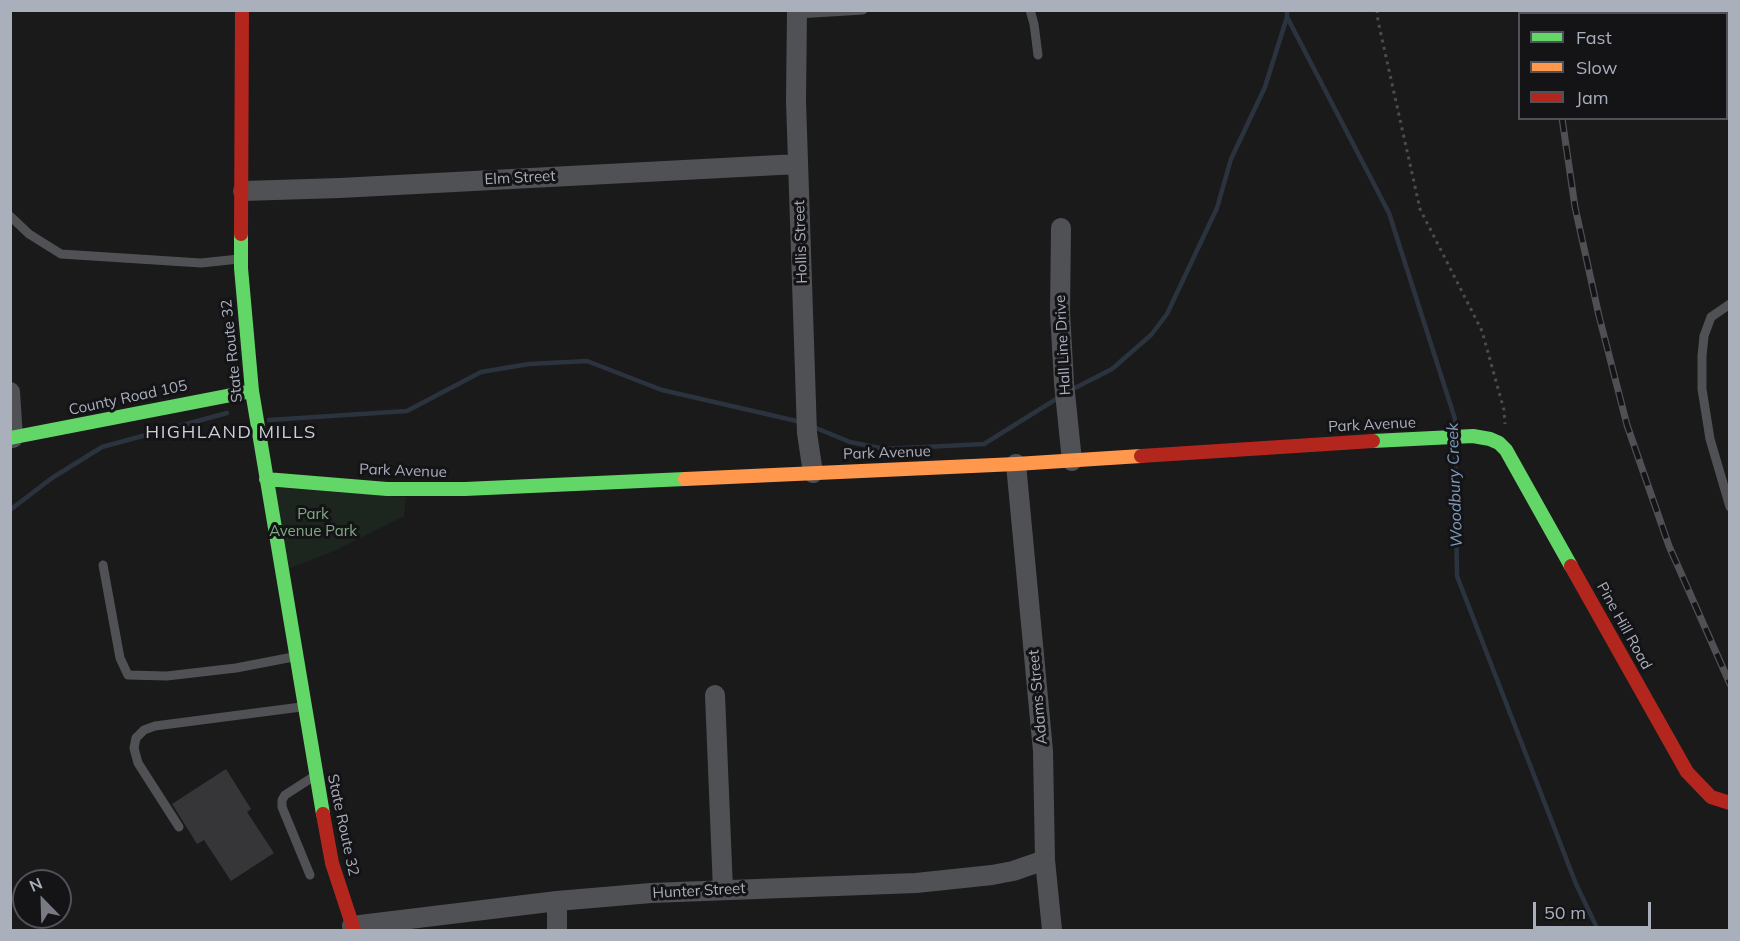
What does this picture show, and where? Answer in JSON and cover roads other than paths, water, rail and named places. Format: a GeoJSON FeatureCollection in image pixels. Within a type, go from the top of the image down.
{"type":"FeatureCollection","features":[{"type":"Feature","properties":{"kind":"street","name":"State Route 32"},"geometry":{"type":"LineString","coordinates":[[242,10],[242,259],[252,391],[295,657],[332,863],[353,928]]}},
{"type":"Feature","properties":{"kind":"street","name":"Hollis Street"},"geometry":{"type":"LineString","coordinates":[[797,12],[796,100],[806,411],[813,473]]}},
{"type":"Feature","properties":{"kind":"street","name":"Elm Street"},"geometry":{"type":"LineString","coordinates":[[243,191],[798,164]]}},
{"type":"Feature","properties":{"kind":"street","name":"Hall Line Drive"},"geometry":{"type":"LineString","coordinates":[[1061,228],[1060,312],[1072,461]]}},
{"type":"Feature","properties":{"kind":"street","name":"County Road 105"},"geometry":{"type":"LineString","coordinates":[[11,438],[252,391]]}},
{"type":"Feature","properties":{"kind":"street"},"geometry":{"type":"LineString","coordinates":[[10,392],[11,438]]}},
{"type":"Feature","properties":{"kind":"street","name":"Park Avenue"},"geometry":{"type":"LineString","coordinates":[[266,479],[387,489],[465,489],[1016,464],[1473,436],[1490,439],[1499,443],[1506,450]]}},
{"type":"Feature","properties":{"kind":"street","name":"Pine Hill Road"},"geometry":{"type":"LineString","coordinates":[[1506,450],[1687,772],[1711,797],[1730,803]]}},
{"type":"Feature","properties":{"kind":"street","name":"Adams Street"},"geometry":{"type":"LineString","coordinates":[[1016,464],[1043,751],[1046,860],[1052,930]]}},
{"type":"Feature","properties":{"kind":"street"},"geometry":{"type":"LineString","coordinates":[[715,695],[723,890]]}},
{"type":"Feature","properties":{"kind":"street","name":"Hunter Street"},"geometry":{"type":"LineString","coordinates":[[353,928],[557,901],[723,890],[916,883],[992,875],[1046,860]]}},
{"type":"Feature","properties":{"kind":"street"},"geometry":{"type":"LineString","coordinates":[[557,901],[557,930]]}},
{"type":"Feature","properties":{"kind":"lane"},"geometry":{"type":"LineString","coordinates":[[797,12],[863,10]]}},
{"type":"Feature","properties":{"kind":"lane"},"geometry":{"type":"LineString","coordinates":[[1030,10],[1038,55]]}},
{"type":"Feature","properties":{"kind":"lane"},"geometry":{"type":"LineString","coordinates":[[10,216],[29,234],[62,254],[201,263],[242,259]]}},
{"type":"Feature","properties":{"kind":"lane"},"geometry":{"type":"LineString","coordinates":[[1730,304],[1712,317],[1704,336],[1702,389],[1710,439],[1730,507]]}},
{"type":"Feature","properties":{"kind":"lane"},"geometry":{"type":"LineString","coordinates":[[103,565],[120,658],[128,675],[167,676],[236,668],[295,657]]}},
{"type":"Feature","properties":{"kind":"lane"},"geometry":{"type":"LineString","coordinates":[[179,827],[138,763],[134,748],[136,738],[144,730],[155,726],[304,706]]}},
{"type":"Feature","properties":{"kind":"lane"},"geometry":{"type":"LineString","coordinates":[[310,875],[282,807],[282,800],[285,795],[316,776]]}},
{"type":"Feature","properties":{"kind":"waterway","name":"Woodbury Creek"},"geometry":{"type":"LineString","coordinates":[[1287,10],[1287,17],[1389,213],[1455,419],[1455,427]]}},
{"type":"Feature","properties":{"kind":"waterway"},"geometry":{"type":"LineString","coordinates":[[1071,390],[1112,369],[1151,335],[1167,314],[1217,208],[1231,159],[1265,87],[1287,17]]}},
{"type":"Feature","properties":{"kind":"waterway"},"geometry":{"type":"LineString","coordinates":[[269,420],[407,411],[481,372],[529,364],[587,361],[662,390],[801,422]]}},
{"type":"Feature","properties":{"kind":"waterway"},"geometry":{"type":"LineString","coordinates":[[811,426],[850,442],[885,449],[984,444],[1061,396]]}},
{"type":"Feature","properties":{"kind":"waterway"},"geometry":{"type":"LineString","coordinates":[[10,510],[52,478],[102,447],[227,413]]}},
{"type":"Feature","properties":{"kind":"waterway","name":"Woodbury Creek"},"geometry":{"type":"LineString","coordinates":[[1455,444],[1457,576],[1576,884],[1598,930]]}},
{"type":"Feature","properties":{"kind":"railway"},"geometry":{"type":"LineString","coordinates":[[1562,120],[1575,207],[1599,316],[1627,425],[1669,546],[1730,684]]}},
{"type":"Feature","properties":{"kind":"district","name":"HIGHLAND MILLS"},"geometry":{"type":"Point","coordinates":[231,433]}},
{"type":"Feature","properties":{"kind":"park label","name":"Park Avenue Park"},"geometry":{"type":"Point","coordinates":[313,522]}}]}
